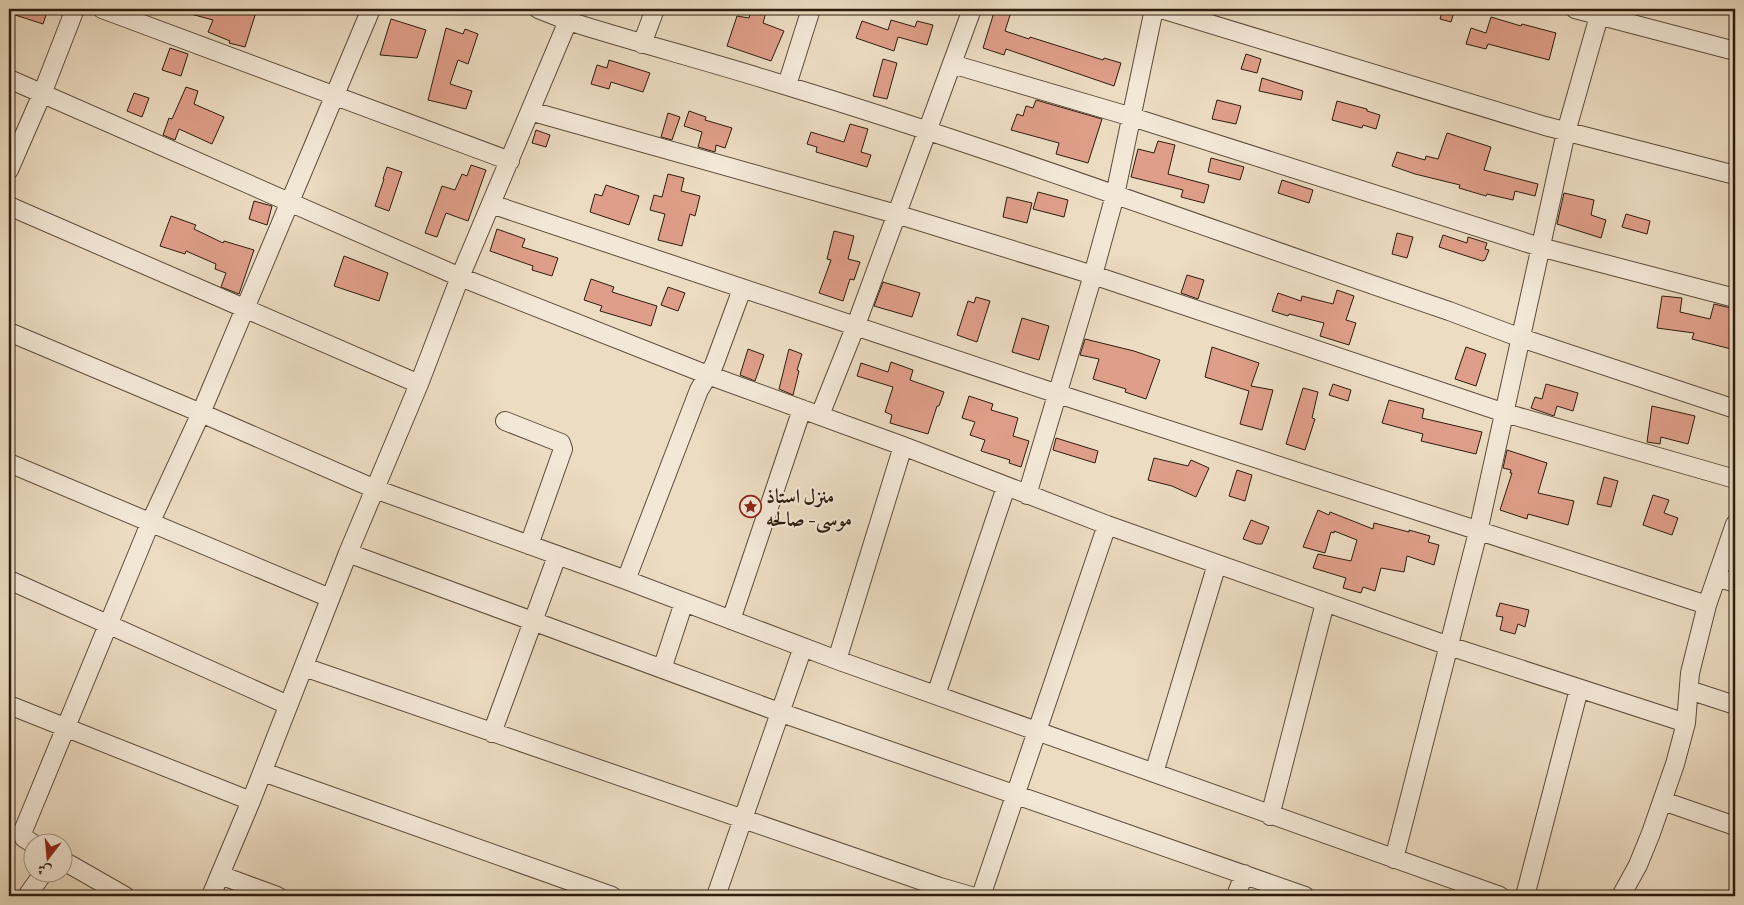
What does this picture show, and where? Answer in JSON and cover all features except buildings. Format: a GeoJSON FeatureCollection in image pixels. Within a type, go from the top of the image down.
{"type":"FeatureCollection","features":[{"type":"Feature","properties":{"kind":"street"},"geometry":{"type":"LineString","coordinates":[[9,170],[42,94],[75,9]]}},
{"type":"Feature","properties":{"kind":"street"},"geometry":{"type":"LineString","coordinates":[[102,9],[510,161]]}},
{"type":"Feature","properties":{"kind":"street"},"geometry":{"type":"LineString","coordinates":[[23,832],[151,522],[201,413],[372,9]]}},
{"type":"Feature","properties":{"kind":"street"},"geometry":{"type":"LineString","coordinates":[[538,9],[568,21],[787,86],[927,132],[1449,310],[1521,338],[1735,408]]}},
{"type":"Feature","properties":{"kind":"street"},"geometry":{"type":"LineString","coordinates":[[642,44],[655,9]]}},
{"type":"Feature","properties":{"kind":"street"},"geometry":{"type":"LineString","coordinates":[[787,86],[811,9]]}},
{"type":"Feature","properties":{"kind":"street"},"geometry":{"type":"LineString","coordinates":[[820,415],[856,325],[972,9]]}},
{"type":"Feature","properties":{"kind":"street"},"geometry":{"type":"LineString","coordinates":[[1027,495],[1093,275],[1114,195],[1154,9]]}},
{"type":"Feature","properties":{"kind":"street"},"geometry":{"type":"LineString","coordinates":[[1161,9],[1566,132],[1735,175]]}},
{"type":"Feature","properties":{"kind":"street"},"geometry":{"type":"LineString","coordinates":[[1575,9],[1600,12],[1735,51]]}},
{"type":"Feature","properties":{"kind":"street"},"geometry":{"type":"LineString","coordinates":[[1394,859],[1478,532],[1566,132],[1600,12]]}},
{"type":"Feature","properties":{"kind":"street"},"geometry":{"type":"LineString","coordinates":[[210,896],[263,772],[330,598],[419,384],[460,278],[568,21]]}},
{"type":"Feature","properties":{"kind":"street"},"geometry":{"type":"LineString","coordinates":[[952,64],[1132,117],[1540,247],[1735,298]]}},
{"type":"Feature","properties":{"kind":"street"},"geometry":{"type":"LineString","coordinates":[[9,79],[460,278],[708,375],[903,446],[1107,525],[1325,603],[1579,690],[1686,723]]}},
{"type":"Feature","properties":{"kind":"street"},"geometry":{"type":"LineString","coordinates":[[530,111],[896,214],[1093,275],[1505,413],[1735,479]]}},
{"type":"Feature","properties":{"kind":"street"},"geometry":{"type":"LineString","coordinates":[[492,204],[1058,394],[1707,605]]}},
{"type":"Feature","properties":{"kind":"street"},"geometry":{"type":"LineString","coordinates":[[9,206],[419,384]]}},
{"type":"Feature","properties":{"kind":"street"},"geometry":{"type":"LineString","coordinates":[[626,580],[699,390],[714,364],[742,289]]}},
{"type":"Feature","properties":{"kind":"street"},"geometry":{"type":"LineString","coordinates":[[9,332],[375,489],[626,580],[837,660],[1270,816],[1500,896]]}},
{"type":"Feature","properties":{"kind":"street"},"geometry":{"type":"LineString","coordinates":[[731,620],[802,409]]}},
{"type":"Feature","properties":{"kind":"street"},"geometry":{"type":"LineString","coordinates":[[505,421],[561,443],[563,449],[529,545]]}},
{"type":"Feature","properties":{"kind":"street"},"geometry":{"type":"LineString","coordinates":[[837,660],[903,446]]}},
{"type":"Feature","properties":{"kind":"street"},"geometry":{"type":"LineString","coordinates":[[9,463],[330,598]]}},
{"type":"Feature","properties":{"kind":"street"},"geometry":{"type":"LineString","coordinates":[[936,695],[1006,487]]}},
{"type":"Feature","properties":{"kind":"street"},"geometry":{"type":"LineString","coordinates":[[1621,896],[1638,865],[1663,801],[1686,723],[1690,673],[1707,605],[1735,524]]}},
{"type":"Feature","properties":{"kind":"street"},"geometry":{"type":"LineString","coordinates":[[981,896],[1107,525]]}},
{"type":"Feature","properties":{"kind":"street"},"geometry":{"type":"LineString","coordinates":[[348,553],[779,712],[1305,896]]}},
{"type":"Feature","properties":{"kind":"street"},"geometry":{"type":"LineString","coordinates":[[492,733],[557,556]]}},
{"type":"Feature","properties":{"kind":"street"},"geometry":{"type":"LineString","coordinates":[[1154,773],[1217,564]]}},
{"type":"Feature","properties":{"kind":"street"},"geometry":{"type":"LineString","coordinates":[[1718,577],[1735,583]]}},
{"type":"Feature","properties":{"kind":"street"},"geometry":{"type":"LineString","coordinates":[[9,580],[288,705]]}},
{"type":"Feature","properties":{"kind":"street"},"geometry":{"type":"LineString","coordinates":[[662,669],[684,602]]}},
{"type":"Feature","properties":{"kind":"street"},"geometry":{"type":"LineString","coordinates":[[1270,816],[1325,603]]}},
{"type":"Feature","properties":{"kind":"street"},"geometry":{"type":"LineString","coordinates":[[716,896],[802,647]]}},
{"type":"Feature","properties":{"kind":"street"},"geometry":{"type":"LineString","coordinates":[[304,667],[940,887],[971,896]]}},
{"type":"Feature","properties":{"kind":"street"},"geometry":{"type":"LineString","coordinates":[[1525,896],[1579,690]]}},
{"type":"Feature","properties":{"kind":"street"},"geometry":{"type":"LineString","coordinates":[[1688,690],[1735,705]]}},
{"type":"Feature","properties":{"kind":"street"},"geometry":{"type":"LineString","coordinates":[[9,705],[65,729],[251,801]]}},
{"type":"Feature","properties":{"kind":"street"},"geometry":{"type":"LineString","coordinates":[[263,772],[612,896]]}},
{"type":"Feature","properties":{"kind":"street"},"geometry":{"type":"LineString","coordinates":[[1663,801],[1735,826]]}},
{"type":"Feature","properties":{"kind":"street"},"geometry":{"type":"LineString","coordinates":[[72,866],[120,895]]}},
{"type":"Feature","properties":{"kind":"street"},"geometry":{"type":"LineString","coordinates":[[1236,896],[1244,874]]}},
{"type":"Feature","properties":{"kind":"street"},"geometry":{"type":"LineString","coordinates":[[220,875],[277,896]]}},
{"type":"Feature","properties":{"kind":"street"},"geometry":{"type":"LineString","coordinates":[[27,896],[37,882]]}},
{"type":"Feature","properties":{"kind":"place","name":"منزل استاذ موسى- صالحه"},"geometry":{"type":"Point","coordinates":[750,507]}}]}
